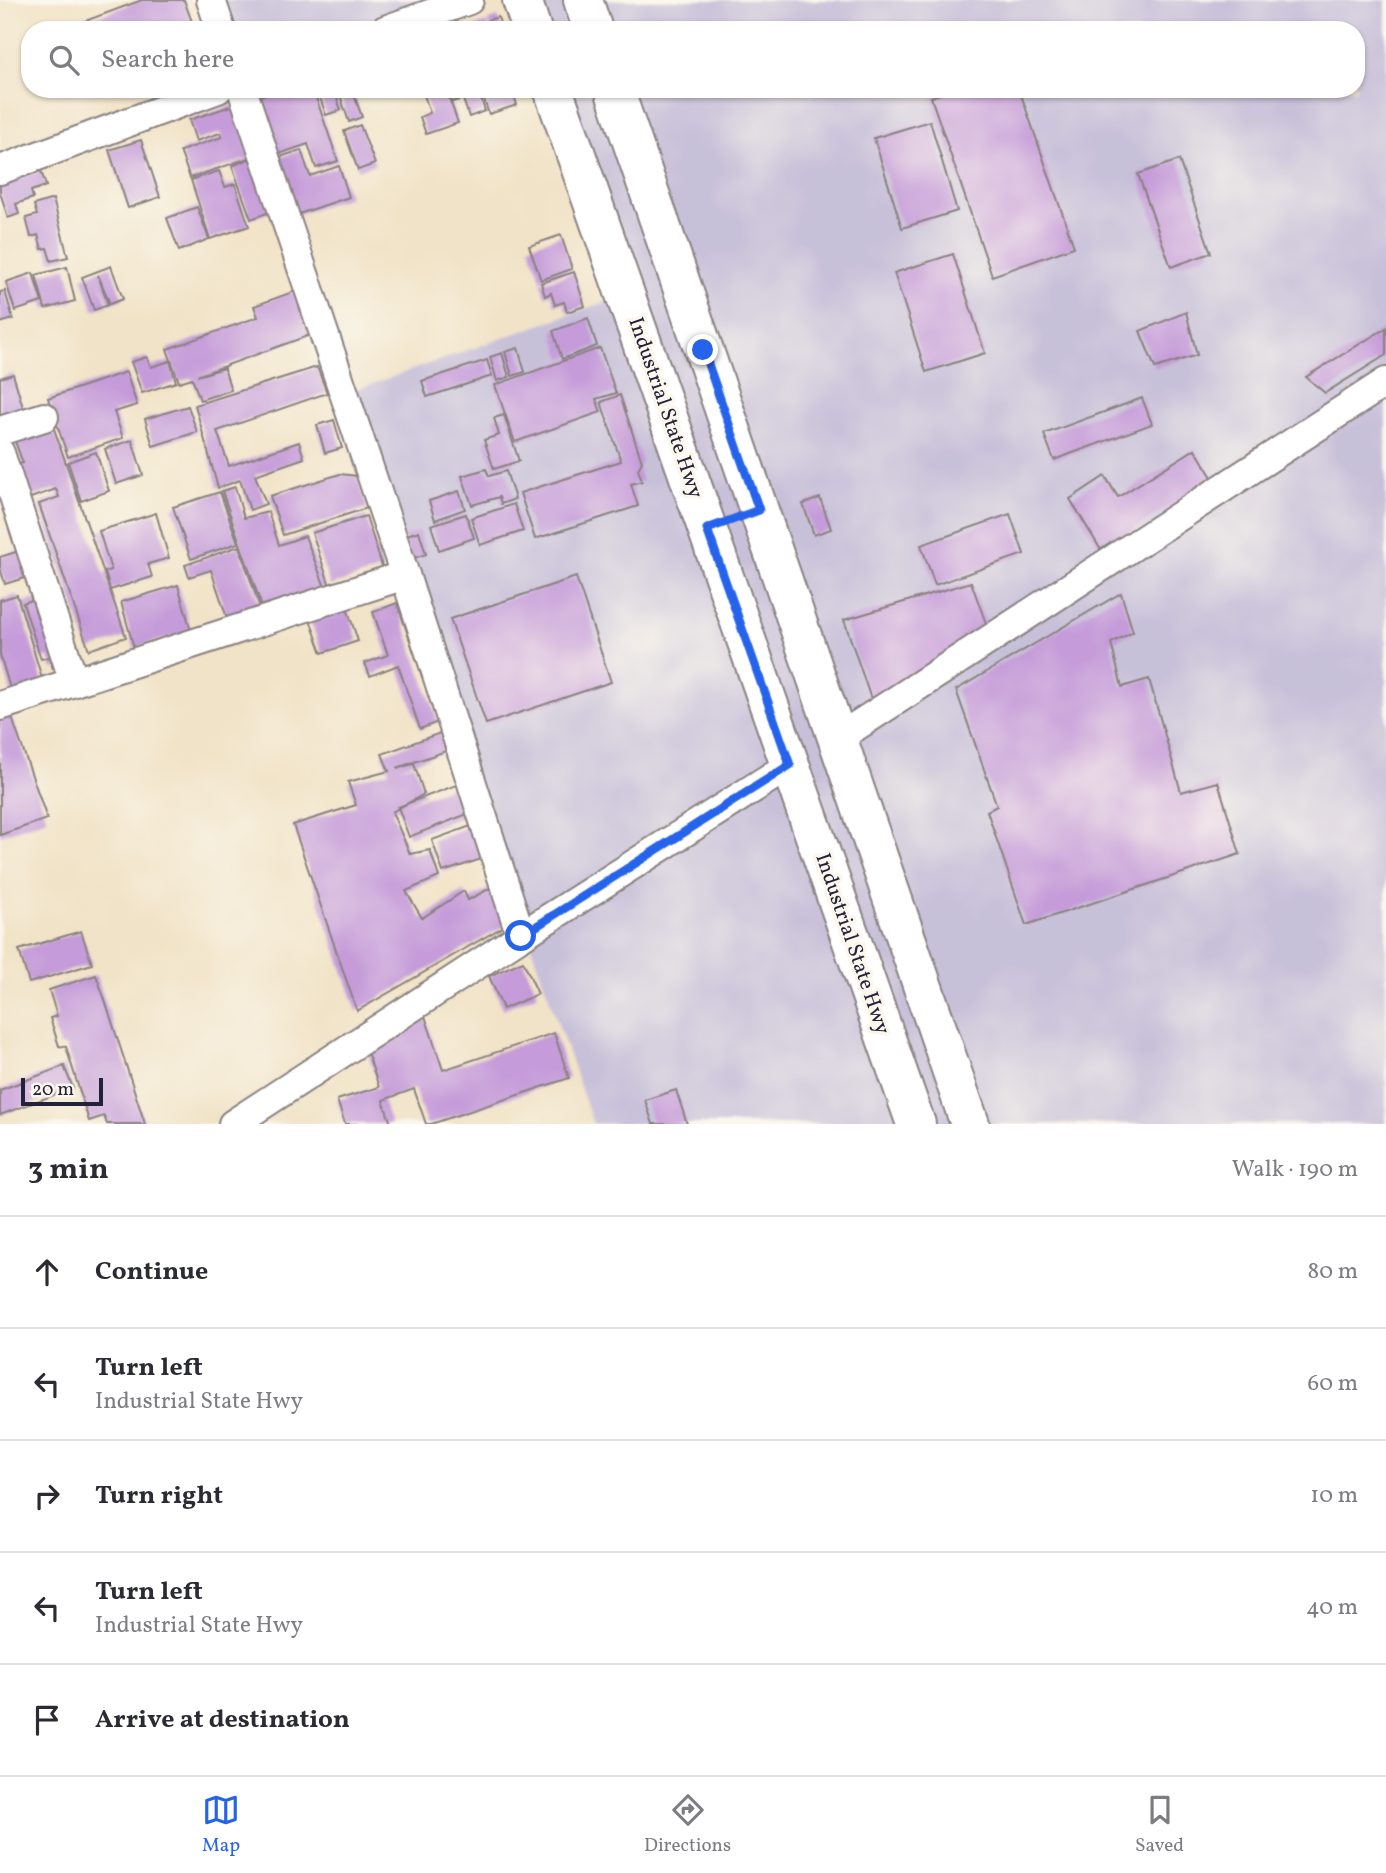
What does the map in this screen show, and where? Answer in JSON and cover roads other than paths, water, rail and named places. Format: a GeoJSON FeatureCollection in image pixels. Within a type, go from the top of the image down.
{"type":"FeatureCollection","features":[{"type":"Feature","properties":{"kind":"main road"},"geometry":{"type":"LineString","coordinates":[[522,0],[529,21]]}},
{"type":"Feature","properties":{"kind":"main road"},"geometry":{"type":"LineString","coordinates":[[583,0],[590,21]]}},
{"type":"Feature","properties":{"kind":"main road","name":"Industrial State Hwy"},"geometry":{"type":"LineString","coordinates":[[556,98],[916,1124]]}},
{"type":"Feature","properties":{"kind":"main road"},"geometry":{"type":"LineString","coordinates":[[617,98],[970,1124]]}},
{"type":"Feature","properties":{"kind":"main road"},"geometry":{"type":"LineString","coordinates":[[707,529],[759,510]]}},
{"type":"Feature","properties":{"kind":"main road"},"geometry":{"type":"LineString","coordinates":[[873,1003],[922,985]]}},
{"type":"Feature","properties":{"kind":"street"},"geometry":{"type":"LineString","coordinates":[[211,0],[218,21]]}},
{"type":"Feature","properties":{"kind":"street"},"geometry":{"type":"LineString","coordinates":[[410,21],[469,0]]}},
{"type":"Feature","properties":{"kind":"street"},"geometry":{"type":"LineString","coordinates":[[0,170],[194,98]]}},
{"type":"Feature","properties":{"kind":"street"},"geometry":{"type":"LineString","coordinates":[[245,98],[405,575],[521,936]]}},
{"type":"Feature","properties":{"kind":"street"},"geometry":{"type":"LineString","coordinates":[[838,738],[1386,382]]}},
{"type":"Feature","properties":{"kind":"street"},"geometry":{"type":"LineString","coordinates":[[0,431],[44,417]]}},
{"type":"Feature","properties":{"kind":"street"},"geometry":{"type":"LineString","coordinates":[[0,453],[75,682]]}},
{"type":"Feature","properties":{"kind":"street"},"geometry":{"type":"LineString","coordinates":[[0,706],[405,575]]}},
{"type":"Feature","properties":{"kind":"street"},"geometry":{"type":"LineString","coordinates":[[233,1124],[790,765]]}}]}
